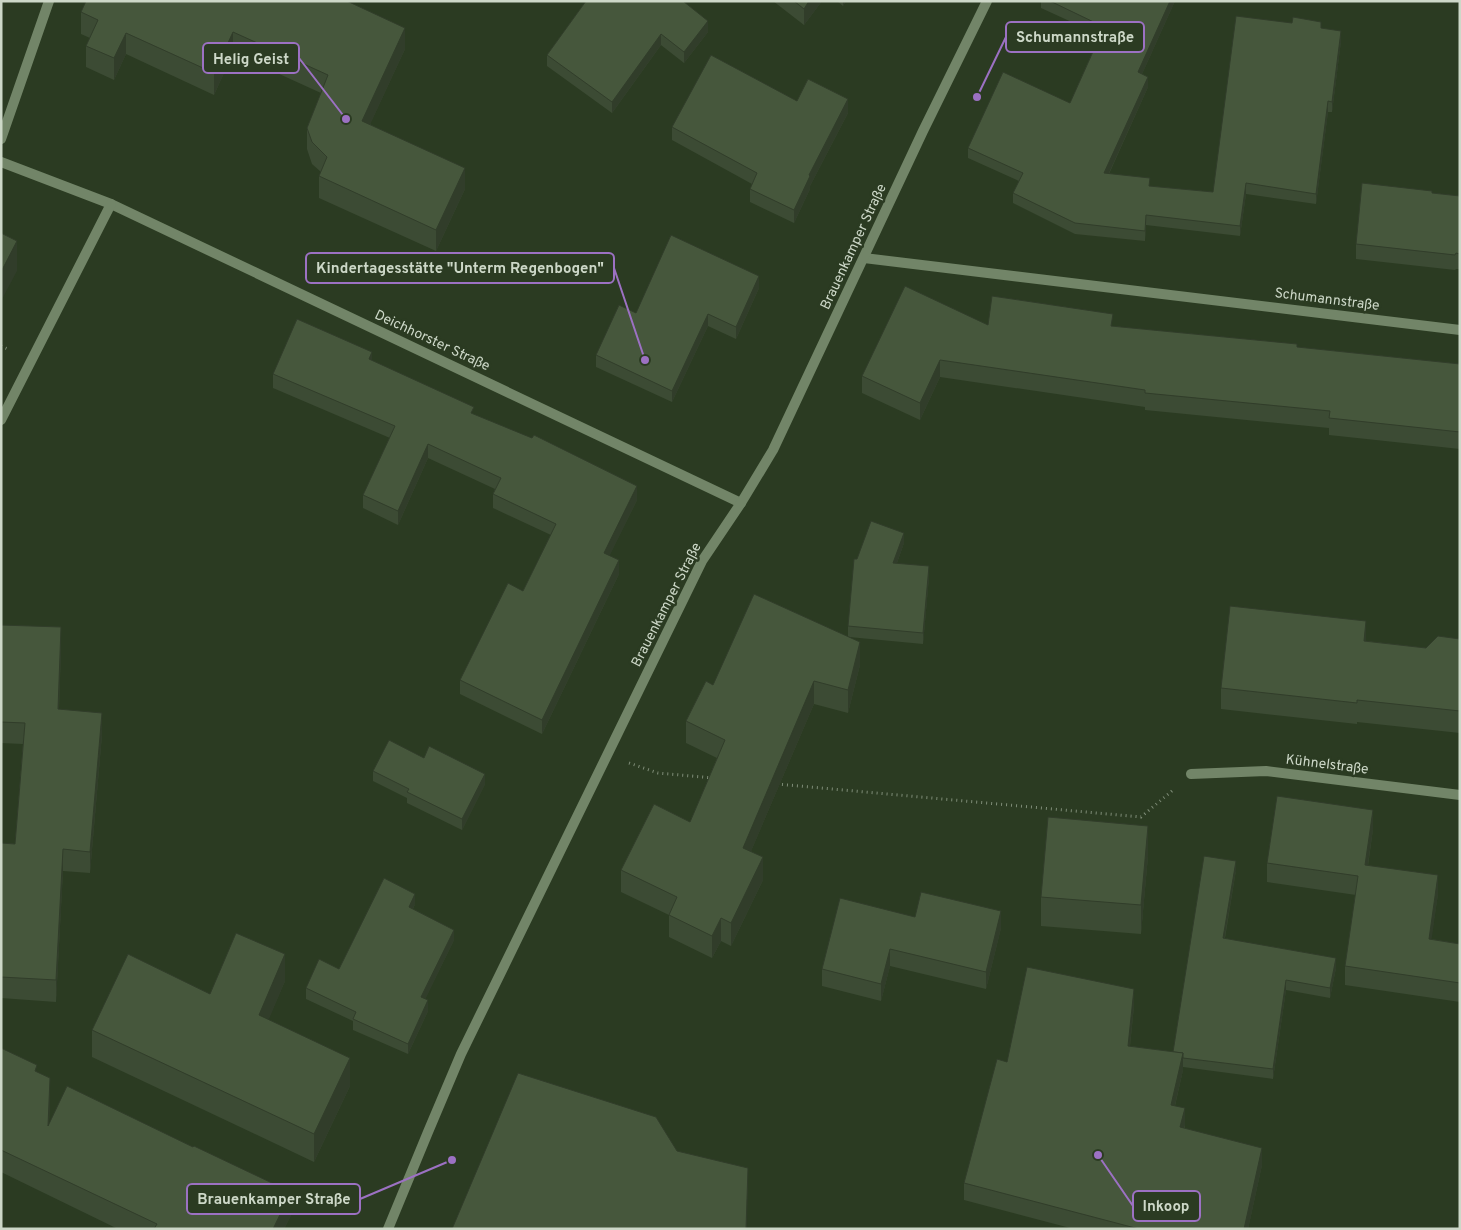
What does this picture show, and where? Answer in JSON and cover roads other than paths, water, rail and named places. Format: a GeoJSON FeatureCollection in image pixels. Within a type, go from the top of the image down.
{"type":"FeatureCollection","features":[{"type":"Feature","properties":{"kind":"street"},"geometry":{"type":"LineString","coordinates":[[1,139],[49,1]]}},
{"type":"Feature","properties":{"kind":"street","name":"Brauenkamper Straße"},"geometry":{"type":"LineString","coordinates":[[388,1229],[462,1054],[607,756],[702,561],[741,503],[773,450],[986,1]]}},
{"type":"Feature","properties":{"kind":"street","name":"Deichhorster Straße"},"geometry":{"type":"LineString","coordinates":[[1,162],[112,204],[741,503]]}},
{"type":"Feature","properties":{"kind":"street"},"geometry":{"type":"LineString","coordinates":[[1,420],[112,204]]}},
{"type":"Feature","properties":{"kind":"street","name":"Schumannstraße"},"geometry":{"type":"LineString","coordinates":[[864,258],[1460,330]]}},
{"type":"Feature","properties":{"kind":"street","name":"Kühnelstraße"},"geometry":{"type":"LineString","coordinates":[[1191,774],[1266,771],[1460,795]]}},
{"type":"Feature","properties":{"kind":"place","name":"Schumannstraße"},"geometry":{"type":"Point","coordinates":[977,97]}},
{"type":"Feature","properties":{"kind":"place","name":"Helig Geist"},"geometry":{"type":"Point","coordinates":[346,119]}},
{"type":"Feature","properties":{"kind":"place","name":"Kindertagesstätte \"Unterm Regenbogen\""},"geometry":{"type":"Point","coordinates":[645,360]}},
{"type":"Feature","properties":{"kind":"place","name":"Inkoop"},"geometry":{"type":"Point","coordinates":[1098,1155]}},
{"type":"Feature","properties":{"kind":"place","name":"Brauenkamper Straße"},"geometry":{"type":"Point","coordinates":[452,1160]}}]}
